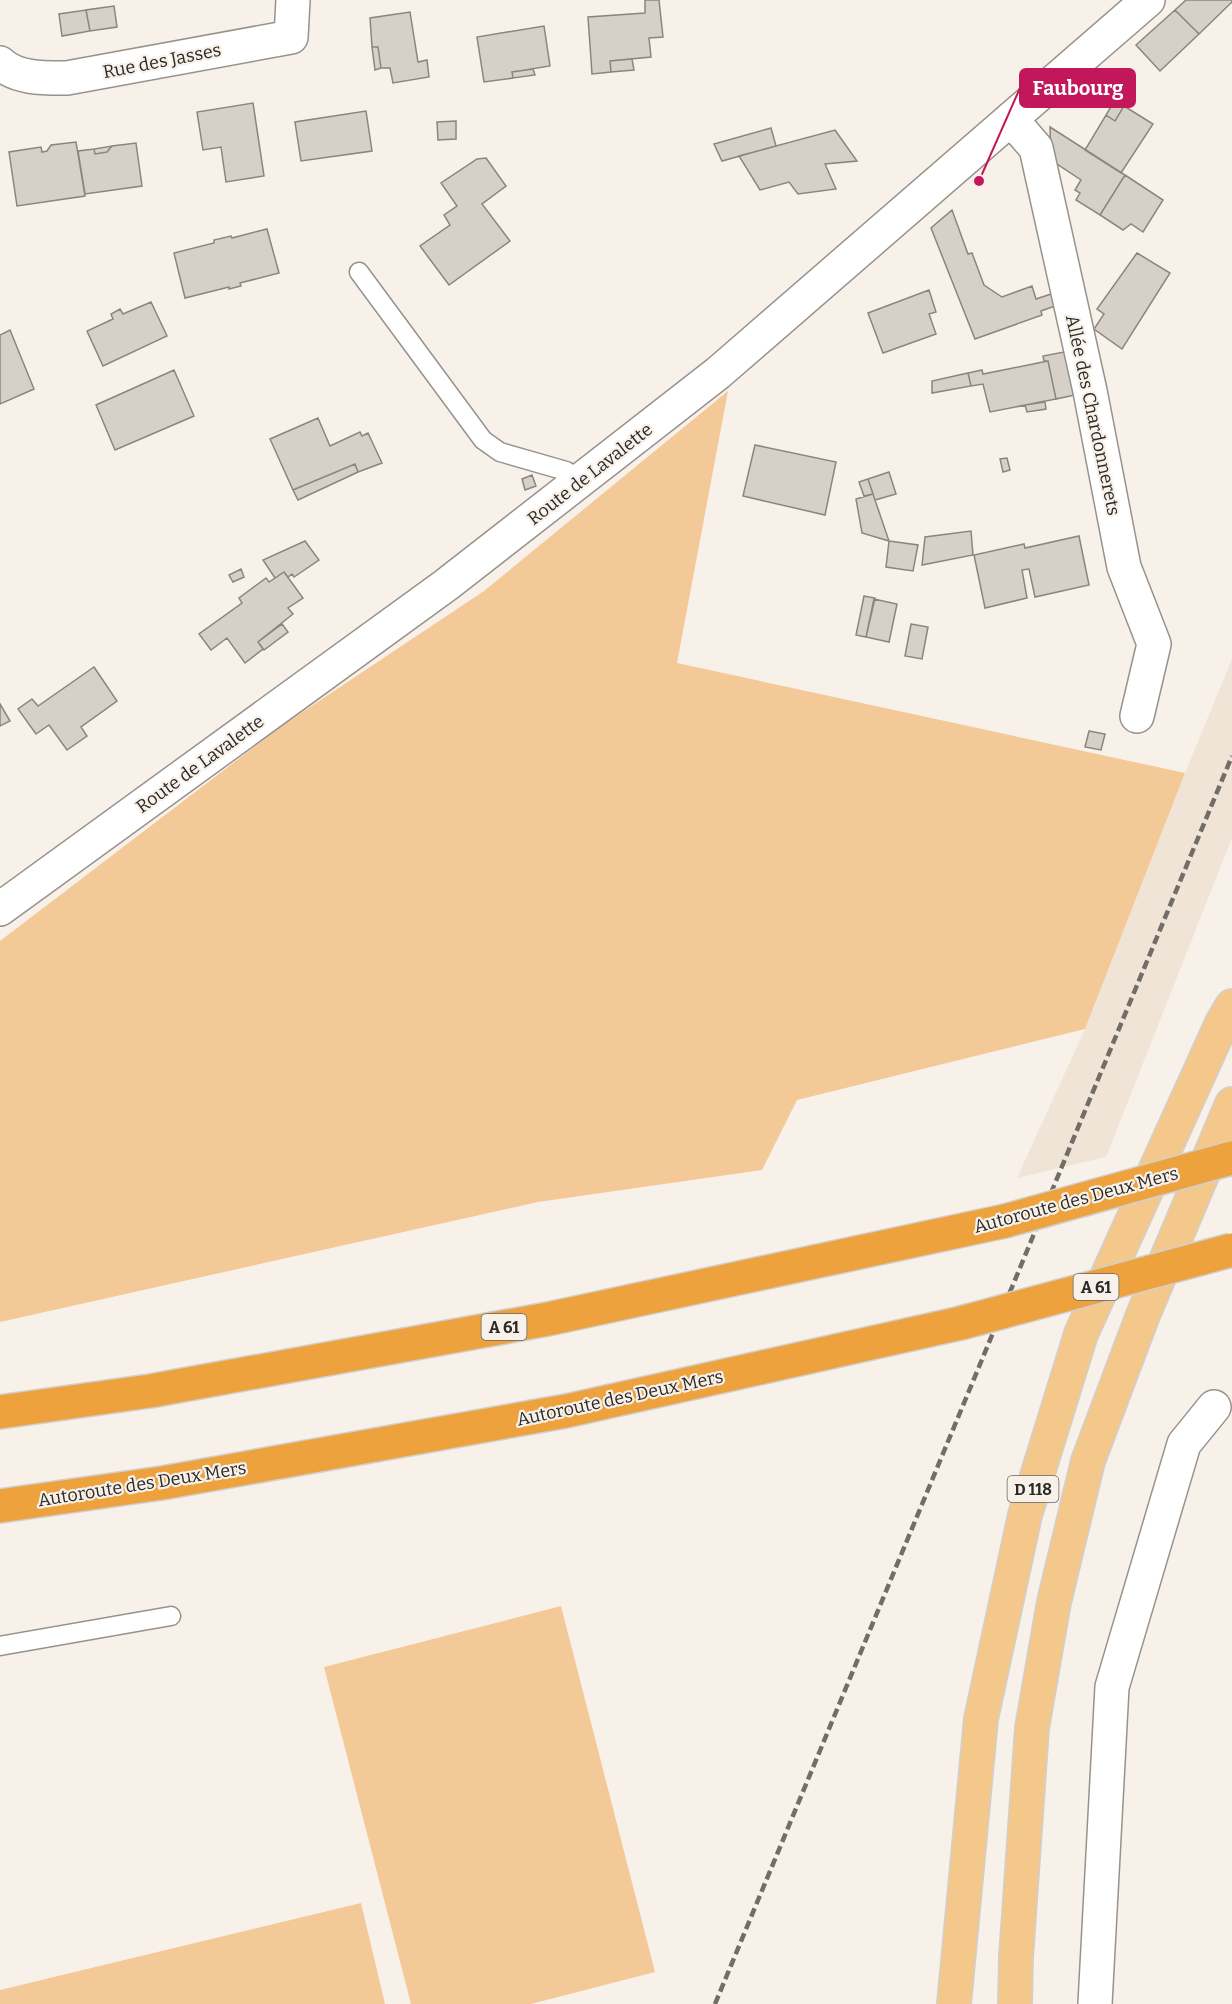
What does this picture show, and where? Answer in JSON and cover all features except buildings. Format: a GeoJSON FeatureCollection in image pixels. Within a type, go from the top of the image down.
{"type":"FeatureCollection","features":[{"type":"Feature","properties":{"kind":"highway","name":"Autoroute des Deux Mers"},"geometry":{"type":"LineString","coordinates":[[0,1412],[150,1391],[537,1322],[1005,1221],[1232,1158]]}},
{"type":"Feature","properties":{"kind":"highway","name":"Autoroute des Deux Mers"},"geometry":{"type":"LineString","coordinates":[[0,1506],[162,1483],[566,1411],[961,1323],[1232,1250]]}},
{"type":"Feature","properties":{"kind":"main road","name":"D 118"},"geometry":{"type":"LineString","coordinates":[[954,2004],[981,1719],[1025,1515],[1082,1334],[1222,1023],[1232,1006]]}},
{"type":"Feature","properties":{"kind":"main road","name":"D 118"},"geometry":{"type":"LineString","coordinates":[[1015,2004],[1016,1957],[1032,1728],[1064,1558],[1088,1461],[1143,1315],[1232,1104]]}},
{"type":"Feature","properties":{"kind":"street","name":"Rue des Jasses"},"geometry":{"type":"LineString","coordinates":[[0,63],[4,67],[35,78],[67,78],[291,37],[293,0]]}},
{"type":"Feature","properties":{"kind":"street","name":"Route de Lavalette"},"geometry":{"type":"LineString","coordinates":[[0,909],[446,585],[718,373],[1148,0]]}},
{"type":"Feature","properties":{"kind":"street","name":"Allée des Chardonnerets"},"geometry":{"type":"LineString","coordinates":[[1011,119],[1036,148],[1090,392],[1124,567],[1154,644],[1137,716]]}},
{"type":"Feature","properties":{"kind":"street"},"geometry":{"type":"LineString","coordinates":[[1095,2004],[1112,1687],[1184,1443],[1223,1403]]}},
{"type":"Feature","properties":{"kind":"lane"},"geometry":{"type":"LineString","coordinates":[[359,272],[483,440],[500,452],[566,471],[582,480]]}},
{"type":"Feature","properties":{"kind":"lane"},"geometry":{"type":"LineString","coordinates":[[0,1646],[171,1616]]}},
{"type":"Feature","properties":{"kind":"shaded area"},"geometry":{"type":"Polygon","coordinates":[[[728,391],[677,663],[1185,773],[1085,1029],[797,1100],[762,1170],[538,1202],[0,1322],[0,941],[283,725],[484,591],[728,391]]]}},
{"type":"Feature","properties":{"kind":"shaded area"},"geometry":{"type":"Polygon","coordinates":[[[1232,659],[1232,838],[1106,1157],[1017,1178],[1085,1029],[1232,659]]]}},
{"type":"Feature","properties":{"kind":"shaded area"},"geometry":{"type":"Polygon","coordinates":[[[561,1606],[655,1972],[531,2004],[411,2004],[324,1667],[561,1606]]]}},
{"type":"Feature","properties":{"kind":"shaded area"},"geometry":{"type":"Polygon","coordinates":[[[361,1903],[385,2004],[0,2004],[0,1990],[361,1903]]]}},
{"type":"Feature","properties":{"kind":"railway"},"geometry":{"type":"LineString","coordinates":[[715,2004],[1232,756]]}},
{"type":"Feature","properties":{"kind":"place","name":"Faubourg"},"geometry":{"type":"Point","coordinates":[979,181]}}]}
